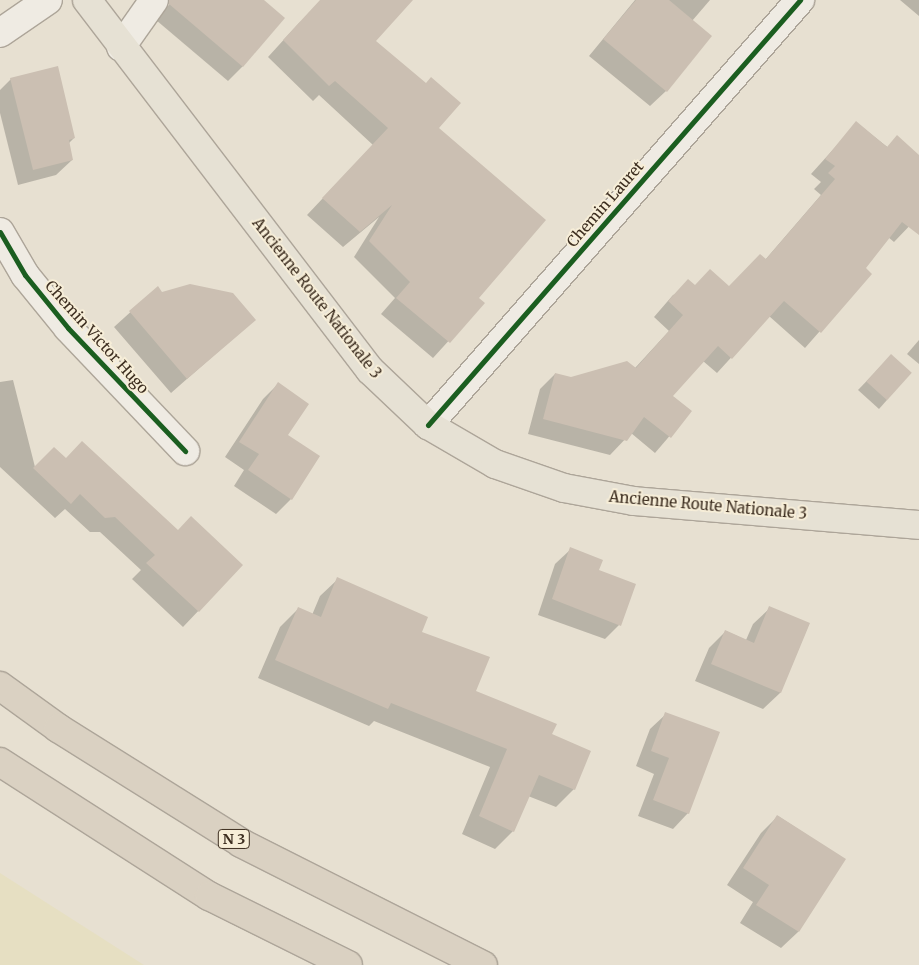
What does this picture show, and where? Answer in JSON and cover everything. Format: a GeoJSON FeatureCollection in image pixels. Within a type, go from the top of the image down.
{"type":"FeatureCollection","features":[{"type":"Feature","properties":{"kind":"highway","name":"N 3"},"geometry":{"type":"LineString","coordinates":[[0,686],[58,728],[242,843],[483,965]]}},
{"type":"Feature","properties":{"kind":"highway"},"geometry":{"type":"LineString","coordinates":[[0,762],[209,896],[348,965]]}},
{"type":"Feature","properties":{"kind":"main road","name":"Ancienne Route Nationale 3"},"geometry":{"type":"LineString","coordinates":[[87,0],[121,47],[370,370],[428,425],[495,464],[564,488],[634,501],[919,525]]}},
{"type":"Feature","properties":{"kind":"street"},"geometry":{"type":"LineString","coordinates":[[0,33],[48,0]]}},
{"type":"Feature","properties":{"kind":"street"},"geometry":{"type":"LineString","coordinates":[[121,47],[154,0]]}},
{"type":"Feature","properties":{"kind":"street","name":"Chemin Lauret"},"geometry":{"type":"LineString","coordinates":[[428,425],[800,0]]}},
{"type":"Feature","properties":{"kind":"street","name":"Chemin Victor Hugo"},"geometry":{"type":"LineString","coordinates":[[0,232],[25,275],[68,328],[185,450]]}},
{"type":"Feature","properties":{"kind":"shaded area"},"geometry":{"type":"Polygon","coordinates":[[[0,873],[144,965],[0,965],[0,873]]]}},
{"type":"Feature","properties":{"kind":"building"},"geometry":{"type":"Polygon","coordinates":[[[169,0],[264,0],[285,18],[243,67],[169,4],[169,0]]]}},
{"type":"Feature","properties":{"kind":"building"},"geometry":{"type":"Polygon","coordinates":[[[320,0],[413,0],[376,41],[426,83],[431,77],[461,103],[439,128],[546,220],[479,298],[485,303],[450,343],[396,298],[410,282],[369,241],[392,205],[360,232],[322,198],[388,128],[335,81],[329,86],[283,40],[320,0]]]}},
{"type":"Feature","properties":{"kind":"building"},"geometry":{"type":"Polygon","coordinates":[[[636,0],[669,0],[712,36],[667,92],[603,39],[636,0]]]}},
{"type":"Feature","properties":{"kind":"building"},"geometry":{"type":"Polygon","coordinates":[[[58,66],[75,138],[69,140],[73,160],[33,170],[10,78],[58,66]]]}},
{"type":"Feature","properties":{"kind":"building"},"geometry":{"type":"Polygon","coordinates":[[[856,121],[887,147],[897,135],[919,155],[919,235],[902,222],[866,268],[872,274],[821,333],[784,301],[732,359],[718,346],[673,396],[692,411],[671,438],[644,417],[627,441],[543,419],[555,373],[571,377],[627,361],[636,368],[683,315],[668,301],[688,279],[695,285],[710,269],[729,286],[760,254],[766,259],[835,179],[828,173],[835,166],[825,159],[856,121]]]}},
{"type":"Feature","properties":{"kind":"building"},"geometry":{"type":"Polygon","coordinates":[[[190,284],[233,293],[256,320],[187,379],[129,311],[158,286],[162,292],[190,284]]]}},
{"type":"Feature","properties":{"kind":"building"},"geometry":{"type":"Polygon","coordinates":[[[891,354],[912,373],[887,400],[866,381],[891,354]]]}},
{"type":"Feature","properties":{"kind":"building"},"geometry":{"type":"Polygon","coordinates":[[[278,382],[309,404],[288,435],[320,456],[292,500],[248,470],[259,454],[239,442],[278,382]]]}},
{"type":"Feature","properties":{"kind":"building"},"geometry":{"type":"Polygon","coordinates":[[[82,441],[178,530],[191,516],[243,565],[199,612],[146,563],[155,555],[115,517],[105,518],[80,494],[71,504],[33,468],[54,447],[66,458],[82,441]]]}},
{"type":"Feature","properties":{"kind":"building"},"geometry":{"type":"Polygon","coordinates":[[[570,547],[603,560],[599,570],[636,584],[621,626],[552,599],[570,547]]]}},
{"type":"Feature","properties":{"kind":"building"},"geometry":{"type":"Polygon","coordinates":[[[337,577],[428,617],[422,632],[490,657],[476,691],[557,724],[552,734],[591,751],[575,790],[539,775],[514,832],[479,816],[507,749],[391,703],[388,709],[275,660],[298,607],[321,617],[337,577]]]}},
{"type":"Feature","properties":{"kind":"building"},"geometry":{"type":"Polygon","coordinates":[[[769,606],[810,623],[781,693],[711,664],[725,630],[754,643],[769,606]]]}},
{"type":"Feature","properties":{"kind":"building"},"geometry":{"type":"Polygon","coordinates":[[[665,712],[720,732],[689,814],[653,800],[669,758],[651,751],[665,712]]]}},
{"type":"Feature","properties":{"kind":"building"},"geometry":{"type":"Polygon","coordinates":[[[777,815],[846,859],[799,932],[756,905],[769,885],[743,868],[777,815]]]}},
{"type":"Feature","properties":{"kind":"cycle path"},"geometry":{"type":"LineString","coordinates":[[428,425],[800,0]]}},
{"type":"Feature","properties":{"kind":"cycle path"},"geometry":{"type":"LineString","coordinates":[[0,232],[25,275],[68,328],[185,451]]}}]}
